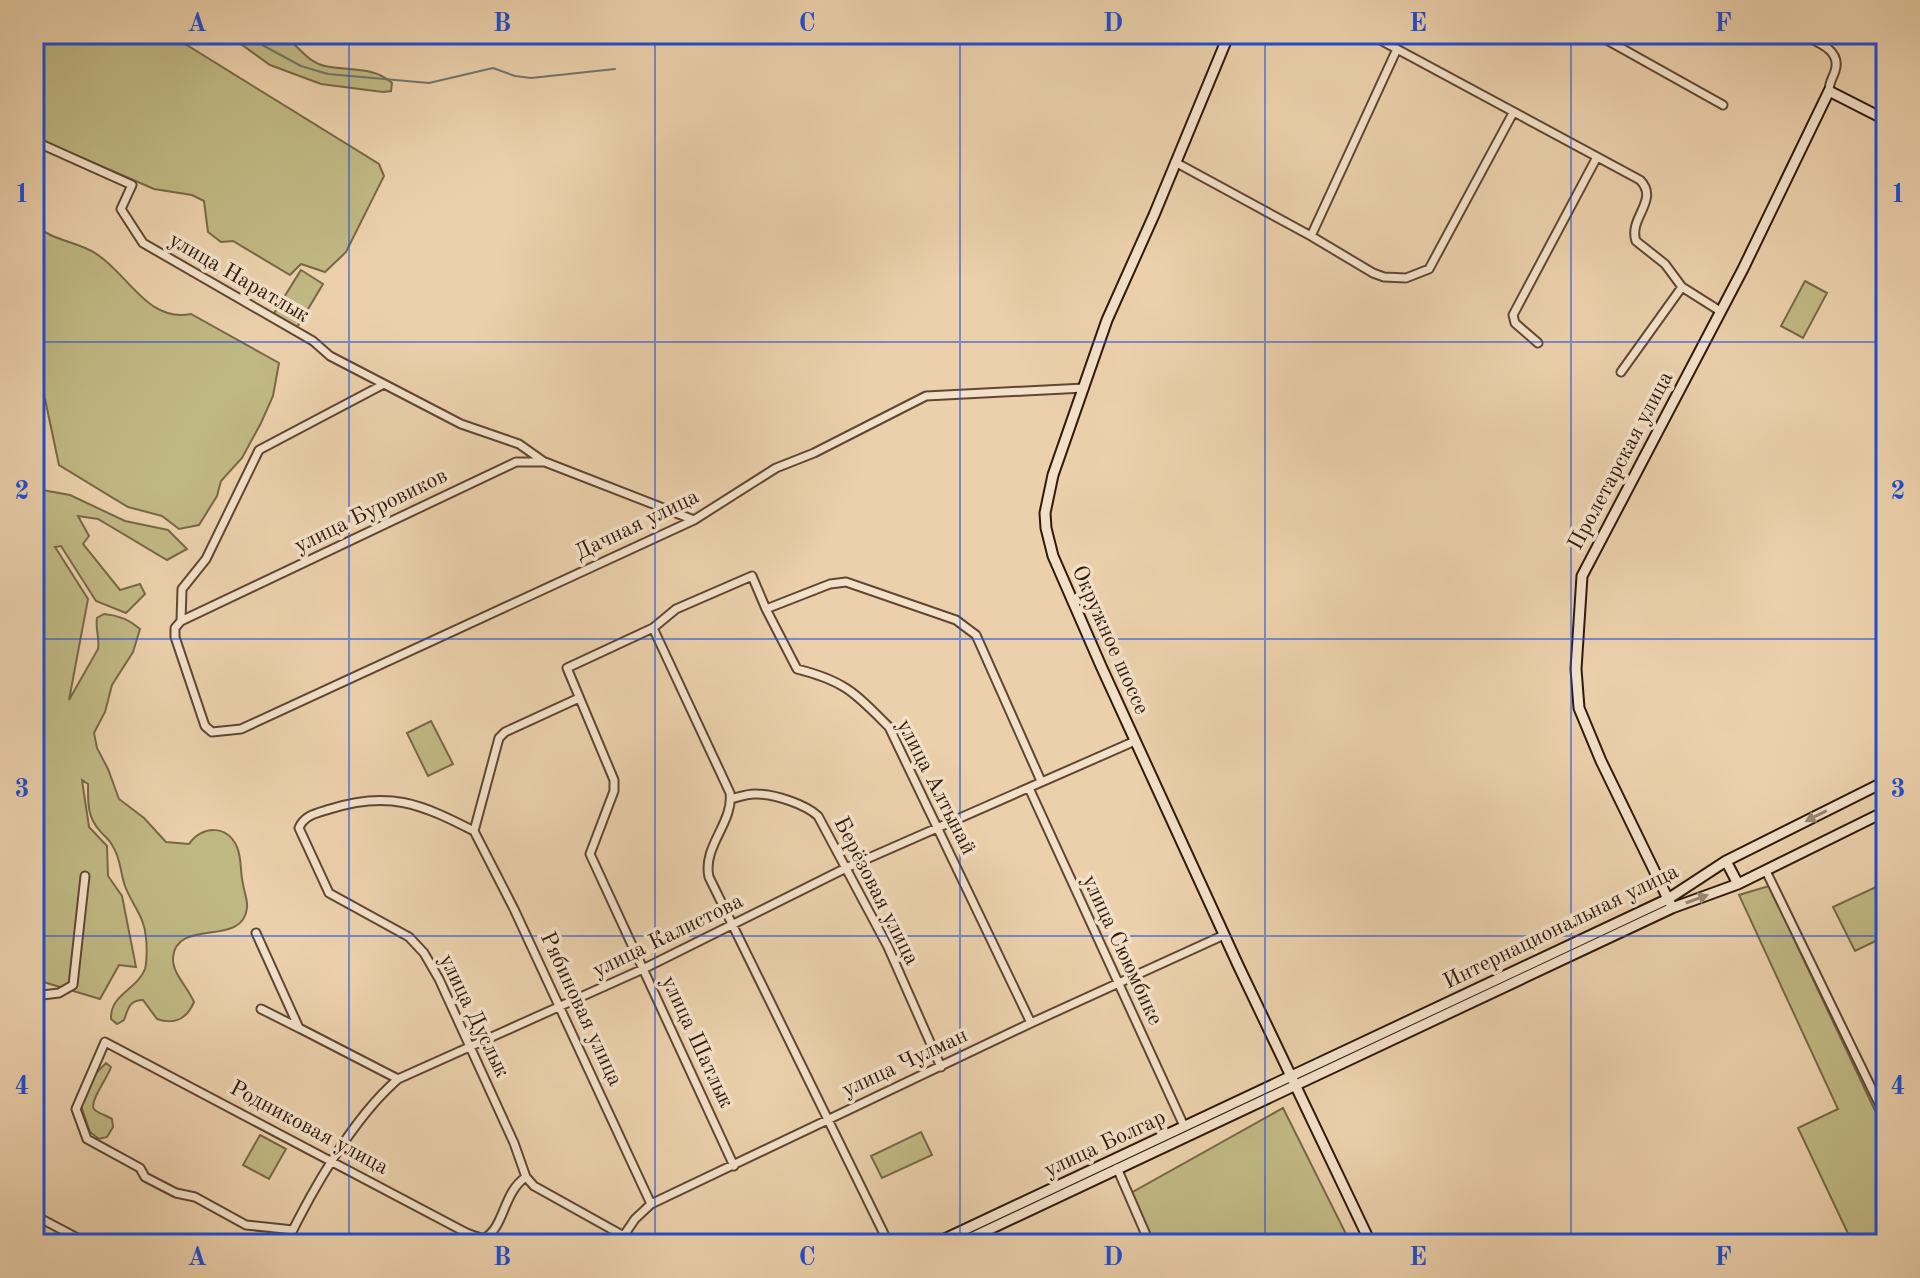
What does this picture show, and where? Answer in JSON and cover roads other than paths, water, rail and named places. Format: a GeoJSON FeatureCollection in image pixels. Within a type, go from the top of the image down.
{"type":"FeatureCollection","features":[{"type":"Feature","properties":{"kind":"street","name":"Окружное шоссе"},"geometry":{"type":"LineString","coordinates":[[1229,34],[1107,320],[1053,475],[1045,513],[1046,528],[1062,579],[1135,741],[1371,1244]]}},
{"type":"Feature","properties":{"kind":"street"},"geometry":{"type":"LineString","coordinates":[[1369,34],[1644,184],[1648,196],[1634,227],[1634,236],[1639,245],[1665,264],[1682,287],[1720,311]]}},
{"type":"Feature","properties":{"kind":"street"},"geometry":{"type":"LineString","coordinates":[[1596,34],[1723,105]]}},
{"type":"Feature","properties":{"kind":"street"},"geometry":{"type":"LineString","coordinates":[[1801,34],[1830,49],[1836,57],[1836,70],[1829,91],[1885,118]]}},
{"type":"Feature","properties":{"kind":"street"},"geometry":{"type":"LineString","coordinates":[[1311,236],[1397,49]]}},
{"type":"Feature","properties":{"kind":"street","name":"Пролетарская улица"},"geometry":{"type":"LineString","coordinates":[[1670,904],[1603,766],[1579,708],[1576,669],[1582,576],[1720,311],[1829,91]]}},
{"type":"Feature","properties":{"kind":"street"},"geometry":{"type":"LineString","coordinates":[[1175,162],[1373,273],[1406,278],[1429,269],[1513,113]]}},
{"type":"Feature","properties":{"kind":"street","name":"улица Наратлык"},"geometry":{"type":"LineString","coordinates":[[34,141],[132,185],[121,209],[143,243],[313,341],[330,356],[461,424],[519,444],[545,462]]}},
{"type":"Feature","properties":{"kind":"street"},"geometry":{"type":"LineString","coordinates":[[1538,343],[1515,323],[1513,315],[1597,159]]}},
{"type":"Feature","properties":{"kind":"street"},"geometry":{"type":"LineString","coordinates":[[1621,372],[1682,287]]}},
{"type":"Feature","properties":{"kind":"street"},"geometry":{"type":"LineString","coordinates":[[181,621],[182,589],[206,559],[259,450],[384,384]]}},
{"type":"Feature","properties":{"kind":"street","name":"Дачная улица"},"geometry":{"type":"LineString","coordinates":[[181,621],[175,628],[175,637],[202,721],[212,732],[241,729],[694,520],[776,468],[814,453],[926,396],[1084,388]]}},
{"type":"Feature","properties":{"kind":"street","name":"улица Буровиков"},"geometry":{"type":"LineString","coordinates":[[181,621],[509,465],[524,461],[545,462],[694,520]]}},
{"type":"Feature","properties":{"kind":"street","name":"улица Алтынай"},"geometry":{"type":"LineString","coordinates":[[653,628],[676,609],[752,576],[797,669],[825,676],[852,690],[889,727],[1031,1023]]}},
{"type":"Feature","properties":{"kind":"street"},"geometry":{"type":"LineString","coordinates":[[766,609],[830,584],[846,582],[966,625],[976,635],[1041,781]]}},
{"type":"Feature","properties":{"kind":"street"},"geometry":{"type":"LineString","coordinates":[[653,628],[731,799],[707,864],[709,877],[889,1244]]}},
{"type":"Feature","properties":{"kind":"street","name":"улица Шатлык"},"geometry":{"type":"LineString","coordinates":[[653,628],[567,668],[615,785],[590,854],[734,1166]]}},
{"type":"Feature","properties":{"kind":"street"},"geometry":{"type":"LineString","coordinates":[[474,831],[499,738],[505,732],[579,698]]}},
{"type":"Feature","properties":{"kind":"street","name":"улица Калистова"},"geometry":{"type":"LineString","coordinates":[[286,1244],[364,1113],[398,1079],[643,969],[846,868],[1135,741]]}},
{"type":"Feature","properties":{"kind":"street","name":"Интернациональная улица"},"geometry":{"type":"LineString","coordinates":[[1670,904],[1726,861],[1886,781]]}},
{"type":"Feature","properties":{"kind":"street","name":"улица Сююмбике"},"geometry":{"type":"LineString","coordinates":[[1029,788],[1184,1126]]}},
{"type":"Feature","properties":{"kind":"street","name":"Берёзовая улица"},"geometry":{"type":"LineString","coordinates":[[731,799],[764,794],[814,812],[820,819],[888,947],[941,1067]]}},
{"type":"Feature","properties":{"kind":"street","name":"улица Дуслык"},"geometry":{"type":"LineString","coordinates":[[474,831],[421,808],[382,799],[356,801],[309,816],[299,828],[329,893],[400,930],[424,953],[471,1047],[526,1177]]}},
{"type":"Feature","properties":{"kind":"street","name":"Интернациональная улица"},"geometry":{"type":"LineString","coordinates":[[1293,1080],[1670,904],[1738,884],[1886,811]]}},
{"type":"Feature","properties":{"kind":"street","name":"Рябиновая улица"},"geometry":{"type":"LineString","coordinates":[[474,831],[514,909],[651,1204]]}},
{"type":"Feature","properties":{"kind":"street"},"geometry":{"type":"LineString","coordinates":[[1726,861],[1738,884]]}},
{"type":"Feature","properties":{"kind":"street"},"geometry":{"type":"LineString","coordinates":[[1766,871],[1886,1118]]}},
{"type":"Feature","properties":{"kind":"street"},"geometry":{"type":"LineString","coordinates":[[34,996],[59,993],[73,985],[85,876]]}},
{"type":"Feature","properties":{"kind":"street"},"geometry":{"type":"LineString","coordinates":[[256,933],[299,1028]]}},
{"type":"Feature","properties":{"kind":"street","name":"улица Чулман"},"geometry":{"type":"LineString","coordinates":[[618,1244],[622,1235],[651,1204],[1224,935]]}},
{"type":"Feature","properties":{"kind":"street"},"geometry":{"type":"LineString","coordinates":[[261,1009],[398,1079]]}},
{"type":"Feature","properties":{"kind":"street","name":"Родниковая улица"},"geometry":{"type":"LineString","coordinates":[[293,1230],[246,1225],[195,1197],[176,1193],[145,1177],[140,1168],[87,1139],[76,1109],[105,1042],[463,1231],[495,1244]]}},
{"type":"Feature","properties":{"kind":"street","name":"улица Болгар"},"geometry":{"type":"LineString","coordinates":[[934,1244],[1184,1126],[1293,1080]]}},
{"type":"Feature","properties":{"kind":"street","name":"улица Болгар"},"geometry":{"type":"LineString","coordinates":[[958,1244],[1293,1080]]}},
{"type":"Feature","properties":{"kind":"street"},"geometry":{"type":"LineString","coordinates":[[1117,1168],[1149,1244]]}},
{"type":"Feature","properties":{"kind":"street"},"geometry":{"type":"LineString","coordinates":[[485,1238],[492,1234],[512,1189],[526,1177],[534,1186],[622,1235]]}},
{"type":"Feature","properties":{"kind":"street"},"geometry":{"type":"LineString","coordinates":[[34,1215],[89,1244]]}},
{"type":"Feature","properties":{"kind":"street"},"geometry":{"type":"LineString","coordinates":[[980,1234],[985,1244]]}},
{"type":"Feature","properties":{"kind":"waterway"},"geometry":{"type":"LineString","coordinates":[[242,34],[301,66],[328,74],[429,83],[493,68],[531,78],[615,69]]}}]}
